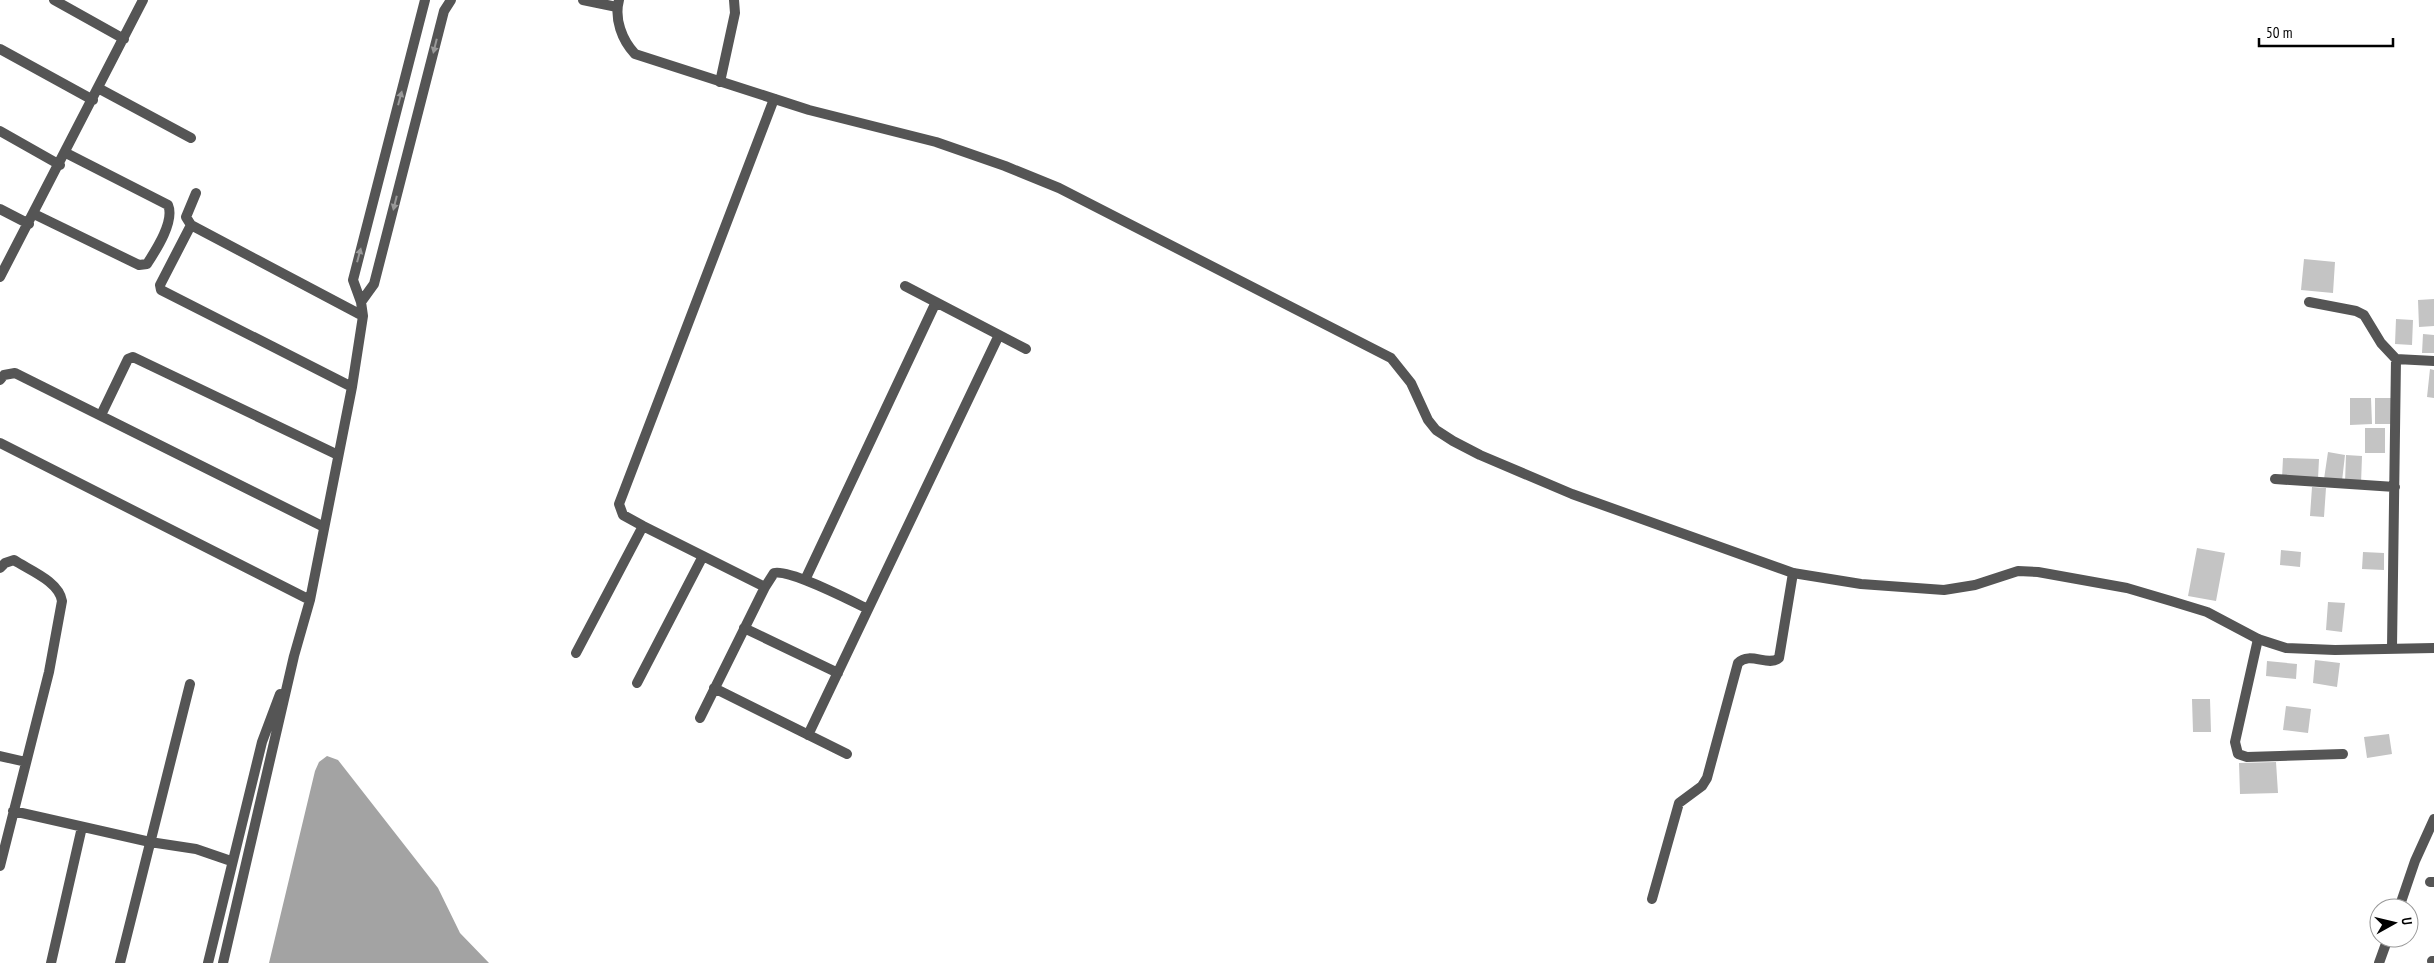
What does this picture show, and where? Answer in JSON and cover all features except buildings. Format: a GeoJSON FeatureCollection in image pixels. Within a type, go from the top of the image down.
{"type":"FeatureCollection","features":[{"type":"Feature","properties":{"kind":"street"},"geometry":{"type":"LineString","coordinates":[[54,0],[124,38]]}},
{"type":"Feature","properties":{"kind":"street"},"geometry":{"type":"LineString","coordinates":[[0,277],[60,165],[143,0]]}},
{"type":"Feature","properties":{"kind":"street"},"geometry":{"type":"LineString","coordinates":[[223,963],[294,656],[310,600],[352,387],[363,316],[362,302],[352,280],[425,0]]}},
{"type":"Feature","properties":{"kind":"street"},"geometry":{"type":"LineString","coordinates":[[362,302],[374,284],[444,11],[451,0]]}},
{"type":"Feature","properties":{"kind":"street"},"geometry":{"type":"LineString","coordinates":[[583,0],[618,3],[622,35],[635,54],[774,99],[936,142],[1005,166],[1059,188],[1391,358],[1411,383],[1428,420],[1436,430],[1474,452],[1572,494],[1793,573],[1861,584],[1944,590],[1975,585],[2018,571],[2064,575],[2127,588],[2207,612],[2258,640],[2286,648],[2310,650],[2434,648]]}},
{"type":"Feature","properties":{"kind":"street"},"geometry":{"type":"LineString","coordinates":[[720,82],[735,13],[734,0]]}},
{"type":"Feature","properties":{"kind":"street"},"geometry":{"type":"LineString","coordinates":[[0,49],[93,100]]}},
{"type":"Feature","properties":{"kind":"street"},"geometry":{"type":"LineString","coordinates":[[98,88],[191,138]]}},
{"type":"Feature","properties":{"kind":"street"},"geometry":{"type":"LineString","coordinates":[[765,587],[624,515],[619,507],[619,502],[774,99]]}},
{"type":"Feature","properties":{"kind":"street"},"geometry":{"type":"LineString","coordinates":[[0,131],[60,165]]}},
{"type":"Feature","properties":{"kind":"street"},"geometry":{"type":"LineString","coordinates":[[34,214],[139,265],[147,264],[153,253],[168,222],[170,211],[168,205],[66,153]]}},
{"type":"Feature","properties":{"kind":"street"},"geometry":{"type":"LineString","coordinates":[[196,193],[186,217],[191,225],[363,316]]}},
{"type":"Feature","properties":{"kind":"street"},"geometry":{"type":"LineString","coordinates":[[0,209],[29,224]]}},
{"type":"Feature","properties":{"kind":"street"},"geometry":{"type":"LineString","coordinates":[[191,225],[160,284],[161,290],[352,387]]}},
{"type":"Feature","properties":{"kind":"street"},"geometry":{"type":"LineString","coordinates":[[904,286],[1026,348]]}},
{"type":"Feature","properties":{"kind":"street"},"geometry":{"type":"LineString","coordinates":[[804,580],[936,302]]}},
{"type":"Feature","properties":{"kind":"street"},"geometry":{"type":"LineString","coordinates":[[2309,302],[2356,311],[2364,315],[2381,343],[2396,359],[2392,648]]}},
{"type":"Feature","properties":{"kind":"street"},"geometry":{"type":"LineString","coordinates":[[808,735],[999,335]]}},
{"type":"Feature","properties":{"kind":"street"},"geometry":{"type":"LineString","coordinates":[[101,415],[128,359],[133,357],[338,455]]}},
{"type":"Feature","properties":{"kind":"street"},"geometry":{"type":"LineString","coordinates":[[2396,359],[2434,361]]}},
{"type":"Feature","properties":{"kind":"street"},"geometry":{"type":"LineString","coordinates":[[0,380],[4,375],[15,373],[324,527]]}},
{"type":"Feature","properties":{"kind":"street"},"geometry":{"type":"LineString","coordinates":[[0,443],[310,600]]}},
{"type":"Feature","properties":{"kind":"street"},"geometry":{"type":"LineString","coordinates":[[2275,480],[2395,487]]}},
{"type":"Feature","properties":{"kind":"street"},"geometry":{"type":"LineString","coordinates":[[576,653],[643,526]]}},
{"type":"Feature","properties":{"kind":"street"},"geometry":{"type":"LineString","coordinates":[[637,683],[703,556]]}},
{"type":"Feature","properties":{"kind":"street"},"geometry":{"type":"LineString","coordinates":[[0,568],[5,563],[14,560],[52,584],[58,590],[62,601],[49,672],[1,860]]}},
{"type":"Feature","properties":{"kind":"street"},"geometry":{"type":"LineString","coordinates":[[700,718],[744,628],[774,573],[779,572],[804,580],[868,609]]}},
{"type":"Feature","properties":{"kind":"street"},"geometry":{"type":"LineString","coordinates":[[1652,899],[1679,803],[1702,786],[1708,778],[1738,663],[1746,658],[1773,660],[1779,658],[1793,573]]}},
{"type":"Feature","properties":{"kind":"street"},"geometry":{"type":"LineString","coordinates":[[744,628],[838,674]]}},
{"type":"Feature","properties":{"kind":"street"},"geometry":{"type":"LineString","coordinates":[[2258,640],[2235,742],[2238,754],[2246,757],[2342,754]]}},
{"type":"Feature","properties":{"kind":"street"},"geometry":{"type":"LineString","coordinates":[[208,963],[231,861],[262,742],[294,656]]}},
{"type":"Feature","properties":{"kind":"street"},"geometry":{"type":"LineString","coordinates":[[120,963],[190,684]]}},
{"type":"Feature","properties":{"kind":"street"},"geometry":{"type":"LineString","coordinates":[[714,688],[847,754]]}},
{"type":"Feature","properties":{"kind":"street"},"geometry":{"type":"LineString","coordinates":[[0,756],[26,762]]}},
{"type":"Feature","properties":{"kind":"street"},"geometry":{"type":"LineString","coordinates":[[13,811],[150,842],[196,849],[231,861]]}},
{"type":"Feature","properties":{"kind":"street"},"geometry":{"type":"LineString","coordinates":[[2402,898],[2415,861],[2434,819]]}},
{"type":"Feature","properties":{"kind":"street"},"geometry":{"type":"LineString","coordinates":[[51,963],[82,827]]}},
{"type":"Feature","properties":{"kind":"street"},"geometry":{"type":"LineString","coordinates":[[2379,963],[2384,948]]}},
{"type":"Feature","properties":{"kind":"shaded area"},"geometry":{"type":"Polygon","coordinates":[[[327,756],[338,760],[438,888],[460,933],[489,963],[269,963],[315,771],[319,762],[327,756]]]}}]}
